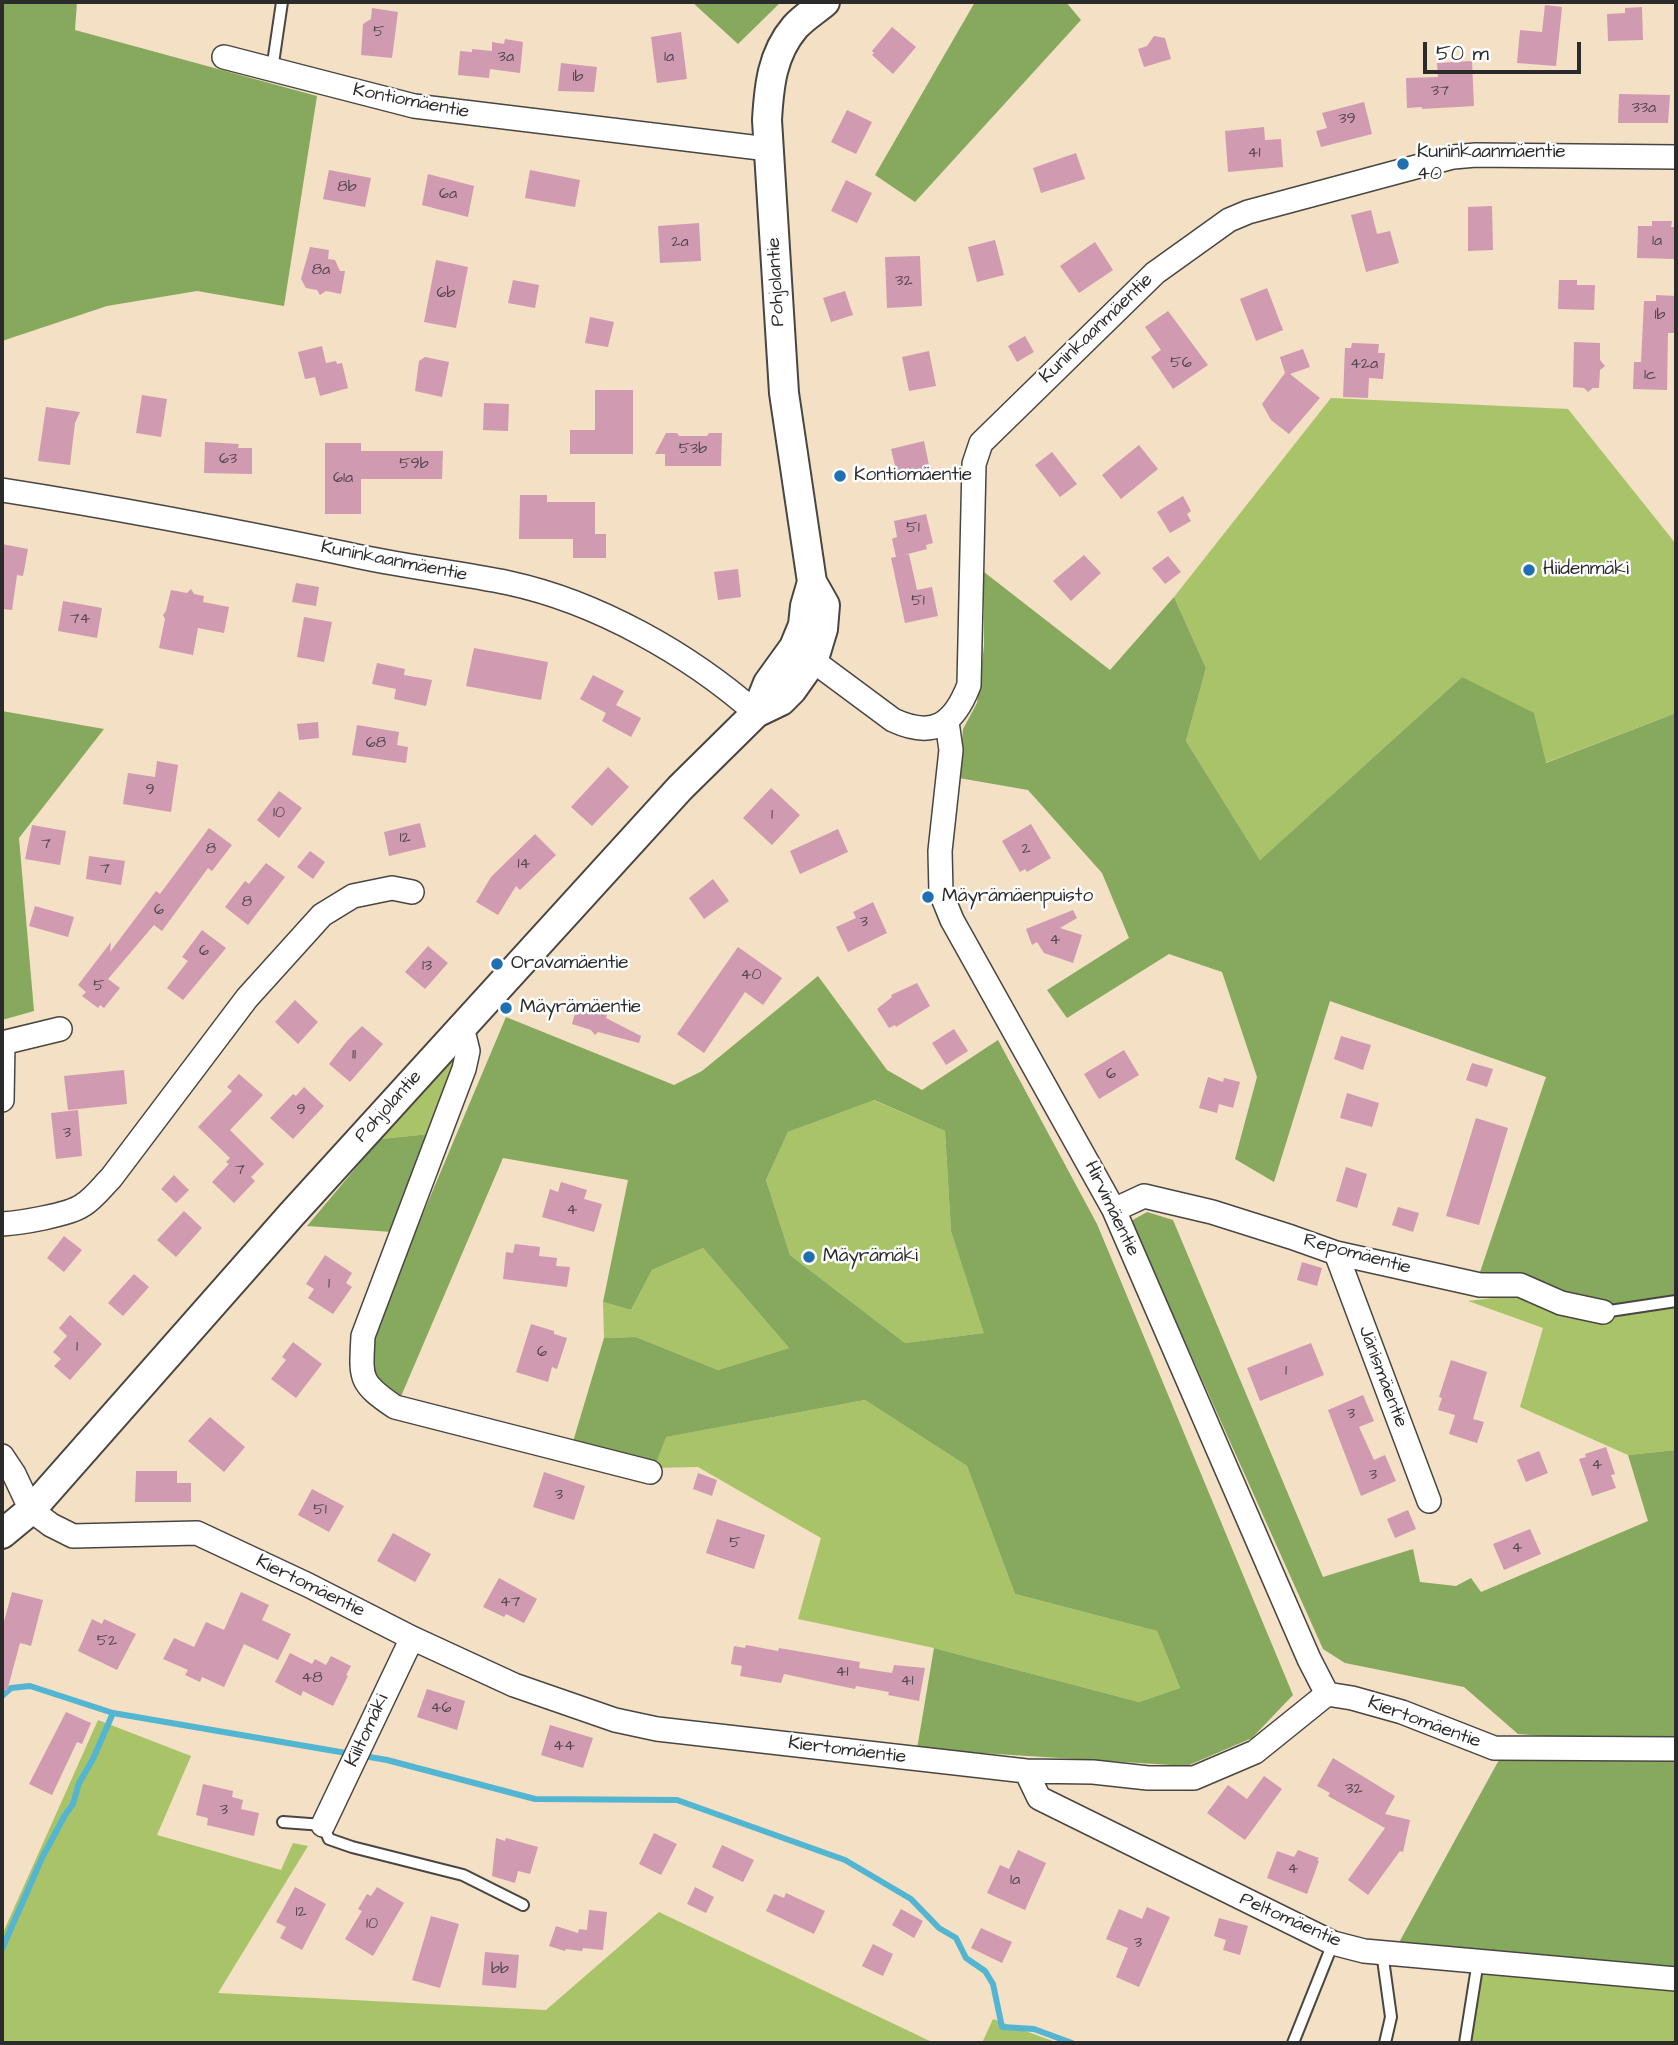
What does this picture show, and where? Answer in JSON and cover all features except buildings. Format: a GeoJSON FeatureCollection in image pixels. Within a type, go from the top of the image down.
{"type":"FeatureCollection","features":[{"type":"Feature","properties":{"kind":"street","name":"Pohjolantie"},"geometry":{"type":"LineString","coordinates":[[2,1534],[31,1510],[292,1214],[680,788],[756,713],[768,683],[804,653],[805,606],[812,582],[784,393],[766,120],[769,79],[778,53],[796,27],[825,2]]}},
{"type":"Feature","properties":{"kind":"street","name":"Kontiomäentie"},"geometry":{"type":"LineString","coordinates":[[224,57],[414,106],[768,149]]}},
{"type":"Feature","properties":{"kind":"street","name":"Kuninkaanmäentie"},"geometry":{"type":"LineString","coordinates":[[947,722],[960,707],[969,685],[974,464],[981,443],[1156,273],[1237,216],[1453,157],[1676,157]]}},
{"type":"Feature","properties":{"kind":"street","name":"Kuninkaanmäentie"},"geometry":{"type":"LineString","coordinates":[[2,489],[269,538],[386,563],[510,584],[574,602],[674,653],[730,691],[756,713]]}},
{"type":"Feature","properties":{"kind":"street"},"geometry":{"type":"LineString","coordinates":[[804,653],[893,720],[909,727],[922,728],[947,722]]}},
{"type":"Feature","properties":{"kind":"street","name":"Hirvimäentie"},"geometry":{"type":"LineString","coordinates":[[947,722],[951,750],[940,850],[941,893],[952,920],[1114,1210],[1309,1659],[1327,1694]]}},
{"type":"Feature","properties":{"kind":"street"},"geometry":{"type":"LineString","coordinates":[[2,1224],[19,1223],[80,1208],[93,1197],[111,1178],[247,998],[323,915],[353,896],[392,888],[412,892]]}},
{"type":"Feature","properties":{"kind":"street"},"geometry":{"type":"LineString","coordinates":[[462,1027],[468,1051],[464,1069],[363,1336],[361,1371],[371,1391],[395,1407],[650,1472]]}},
{"type":"Feature","properties":{"kind":"street"},"geometry":{"type":"LineString","coordinates":[[2,1100],[2,1043],[60,1029]]}},
{"type":"Feature","properties":{"kind":"street","name":"Repomäentie"},"geometry":{"type":"LineString","coordinates":[[1114,1210],[1144,1195],[1212,1212],[1336,1253],[1480,1284],[1520,1284],[1561,1303],[1603,1312]]}},
{"type":"Feature","properties":{"kind":"street","name":"Jänismäentie"},"geometry":{"type":"LineString","coordinates":[[1336,1253],[1429,1501]]}},
{"type":"Feature","properties":{"kind":"street"},"geometry":{"type":"LineString","coordinates":[[2,1456],[31,1510]]}},
{"type":"Feature","properties":{"kind":"street","name":"Kiertomäentie"},"geometry":{"type":"LineString","coordinates":[[31,1510],[51,1525],[73,1536],[197,1533],[514,1685],[615,1720],[646,1727],[1026,1772],[1093,1772],[1148,1778],[1194,1778],[1255,1752],[1327,1694],[1402,1712],[1494,1748],[1676,1749]]}},
{"type":"Feature","properties":{"kind":"street","name":"Kiiltomäki"},"geometry":{"type":"LineString","coordinates":[[323,1825],[412,1638]]}},
{"type":"Feature","properties":{"kind":"street","name":"Peltomäentie"},"geometry":{"type":"LineString","coordinates":[[1026,1772],[1039,1798],[1333,1943],[1364,1951],[1676,1979]]}},
{"type":"Feature","properties":{"kind":"lane"},"geometry":{"type":"LineString","coordinates":[[272,70],[282,2]]}},
{"type":"Feature","properties":{"kind":"lane"},"geometry":{"type":"LineString","coordinates":[[1603,1312],[1676,1301]]}},
{"type":"Feature","properties":{"kind":"lane"},"geometry":{"type":"LineString","coordinates":[[283,1822],[323,1825],[329,1839],[463,1875],[523,1905]]}},
{"type":"Feature","properties":{"kind":"lane"},"geometry":{"type":"LineString","coordinates":[[1293,2043],[1333,1943]]}},
{"type":"Feature","properties":{"kind":"lane"},"geometry":{"type":"LineString","coordinates":[[1382,1952],[1391,2017],[1385,2043]]}},
{"type":"Feature","properties":{"kind":"lane"},"geometry":{"type":"LineString","coordinates":[[1465,2043],[1478,1961]]}},
{"type":"Feature","properties":{"kind":"green space"},"geometry":{"type":"Polygon","coordinates":[[[2,2],[77,2],[75,30],[317,96],[284,306],[197,291],[107,306],[2,341],[2,2]]]}},
{"type":"Feature","properties":{"kind":"green space"},"geometry":{"type":"Polygon","coordinates":[[[692,2],[781,2],[738,44],[692,2]]]}},
{"type":"Feature","properties":{"kind":"green space"},"geometry":{"type":"Polygon","coordinates":[[[975,2],[1066,2],[1081,20],[915,202],[875,175],[975,2]]]}},
{"type":"Feature","properties":{"kind":"green space"},"geometry":{"type":"Polygon","coordinates":[[[1331,398],[1568,409],[1676,544],[1676,713],[1545,763],[1462,677],[1260,860],[1186,741],[1206,668],[1174,597],[1331,398]]]}},
{"type":"Feature","properties":{"kind":"green space"},"geometry":{"type":"Polygon","coordinates":[[[984,572],[1110,670],[1174,597],[1206,668],[1186,741],[1260,860],[1462,677],[1534,713],[1546,763],[1676,713],[1676,1299],[1614,1310],[1479,1275],[1546,1077],[1330,1001],[1274,1182],[1235,1159],[1257,1077],[1222,972],[1169,954],[1067,1018],[1047,990],[1129,938],[1102,873],[1028,790],[959,778],[963,729],[977,703],[984,646],[984,572]]]}},
{"type":"Feature","properties":{"kind":"green space"},"geometry":{"type":"Polygon","coordinates":[[[2,711],[104,729],[19,838],[34,1011],[2,1020],[2,711]]]}},
{"type":"Feature","properties":{"kind":"green space"},"geometry":{"type":"Polygon","coordinates":[[[818,976],[887,1070],[922,1090],[998,1040],[1097,1224],[1293,1695],[1252,1738],[1187,1766],[917,1749],[934,1648],[1139,1702],[1180,1688],[1157,1631],[1015,1594],[967,1466],[865,1400],[666,1437],[654,1468],[572,1445],[604,1338],[636,1337],[718,1370],[789,1348],[703,1248],[652,1270],[631,1310],[603,1302],[628,1180],[503,1158],[399,1401],[375,1380],[371,1368],[371,1337],[506,1017],[674,1085],[702,1071],[818,976]],[[874,1100],[788,1132],[766,1180],[790,1255],[905,1343],[984,1333],[951,1231],[945,1131],[874,1100]]]}},
{"type":"Feature","properties":{"kind":"green space"},"geometry":{"type":"Polygon","coordinates":[[[451,1061],[459,1062],[430,1134],[380,1139],[451,1061]]]}},
{"type":"Feature","properties":{"kind":"green space"},"geometry":{"type":"Polygon","coordinates":[[[873,1100],[945,1131],[951,1231],[985,1333],[905,1343],[790,1255],[766,1180],[788,1132],[873,1100]]]}},
{"type":"Feature","properties":{"kind":"green space"},"geometry":{"type":"Polygon","coordinates":[[[430,1134],[392,1232],[307,1226],[380,1139],[430,1134]]]}},
{"type":"Feature","properties":{"kind":"green space"},"geometry":{"type":"Polygon","coordinates":[[[1147,1212],[1173,1220],[1323,1577],[1413,1549],[1420,1582],[1456,1586],[1471,1578],[1481,1592],[1648,1521],[1628,1455],[1676,1450],[1676,1738],[1624,1742],[1518,1734],[1464,1687],[1345,1663],[1323,1649],[1131,1221],[1147,1212]]]}},
{"type":"Feature","properties":{"kind":"green space"},"geometry":{"type":"Polygon","coordinates":[[[703,1248],[789,1348],[718,1370],[636,1337],[604,1338],[603,1302],[631,1310],[652,1270],[703,1248]]]}},
{"type":"Feature","properties":{"kind":"green space"},"geometry":{"type":"Polygon","coordinates":[[[1517,1295],[1676,1299],[1676,1450],[1628,1455],[1520,1407],[1543,1328],[1468,1301],[1517,1295]]]}},
{"type":"Feature","properties":{"kind":"green space"},"geometry":{"type":"Polygon","coordinates":[[[865,1400],[967,1466],[1015,1594],[1157,1631],[1180,1688],[1139,1702],[934,1648],[798,1619],[821,1538],[698,1467],[654,1468],[665,1437],[865,1400]]]}},
{"type":"Feature","properties":{"kind":"green space"},"geometry":{"type":"Polygon","coordinates":[[[98,1720],[191,1756],[157,1835],[281,1870],[293,1843],[308,1846],[218,1993],[546,2010],[659,1912],[934,2043],[2,2043],[2,1935],[98,1720]]]}},
{"type":"Feature","properties":{"kind":"green space"},"geometry":{"type":"Polygon","coordinates":[[[1676,1757],[1676,1974],[1396,1948],[1500,1758],[1676,1757]]]}},
{"type":"Feature","properties":{"kind":"green space"},"geometry":{"type":"Polygon","coordinates":[[[1482,1968],[1676,1987],[1674,2043],[1470,2043],[1482,1968]]]}},
{"type":"Feature","properties":{"kind":"green space"},"geometry":{"type":"Polygon","coordinates":[[[993,2019],[1058,2043],[982,2043],[993,2019]]]}},
{"type":"Feature","properties":{"kind":"waterway"},"geometry":{"type":"LineString","coordinates":[[2,1696],[11,1688],[30,1686],[113,1713],[387,1760],[535,1799],[677,1800],[845,1860],[911,1899],[939,1928],[956,1938],[966,1958],[985,1971],[993,1984],[1002,2027],[1034,2029],[1072,2043]]}},
{"type":"Feature","properties":{"kind":"waterway"},"geometry":{"type":"LineString","coordinates":[[2,1949],[42,1858],[73,1804],[79,1783],[93,1759],[113,1713]]}},
{"type":"Feature","properties":{"kind":"place","name":"Kuninkaanmäentie 40"},"geometry":{"type":"Point","coordinates":[1403,164]}},
{"type":"Feature","properties":{"kind":"place","name":"Kontiomäentie"},"geometry":{"type":"Point","coordinates":[840,476]}},
{"type":"Feature","properties":{"kind":"place","name":"Hiidenmäki"},"geometry":{"type":"Point","coordinates":[1529,570]}},
{"type":"Feature","properties":{"kind":"place","name":"Mäyrämäenpuisto"},"geometry":{"type":"Point","coordinates":[928,897]}},
{"type":"Feature","properties":{"kind":"place","name":"Oravamäentie"},"geometry":{"type":"Point","coordinates":[497,964]}},
{"type":"Feature","properties":{"kind":"place","name":"Mäyrämäentie"},"geometry":{"type":"Point","coordinates":[506,1008]}},
{"type":"Feature","properties":{"kind":"place","name":"Mäyrämäki"},"geometry":{"type":"Point","coordinates":[809,1257]}}]}
